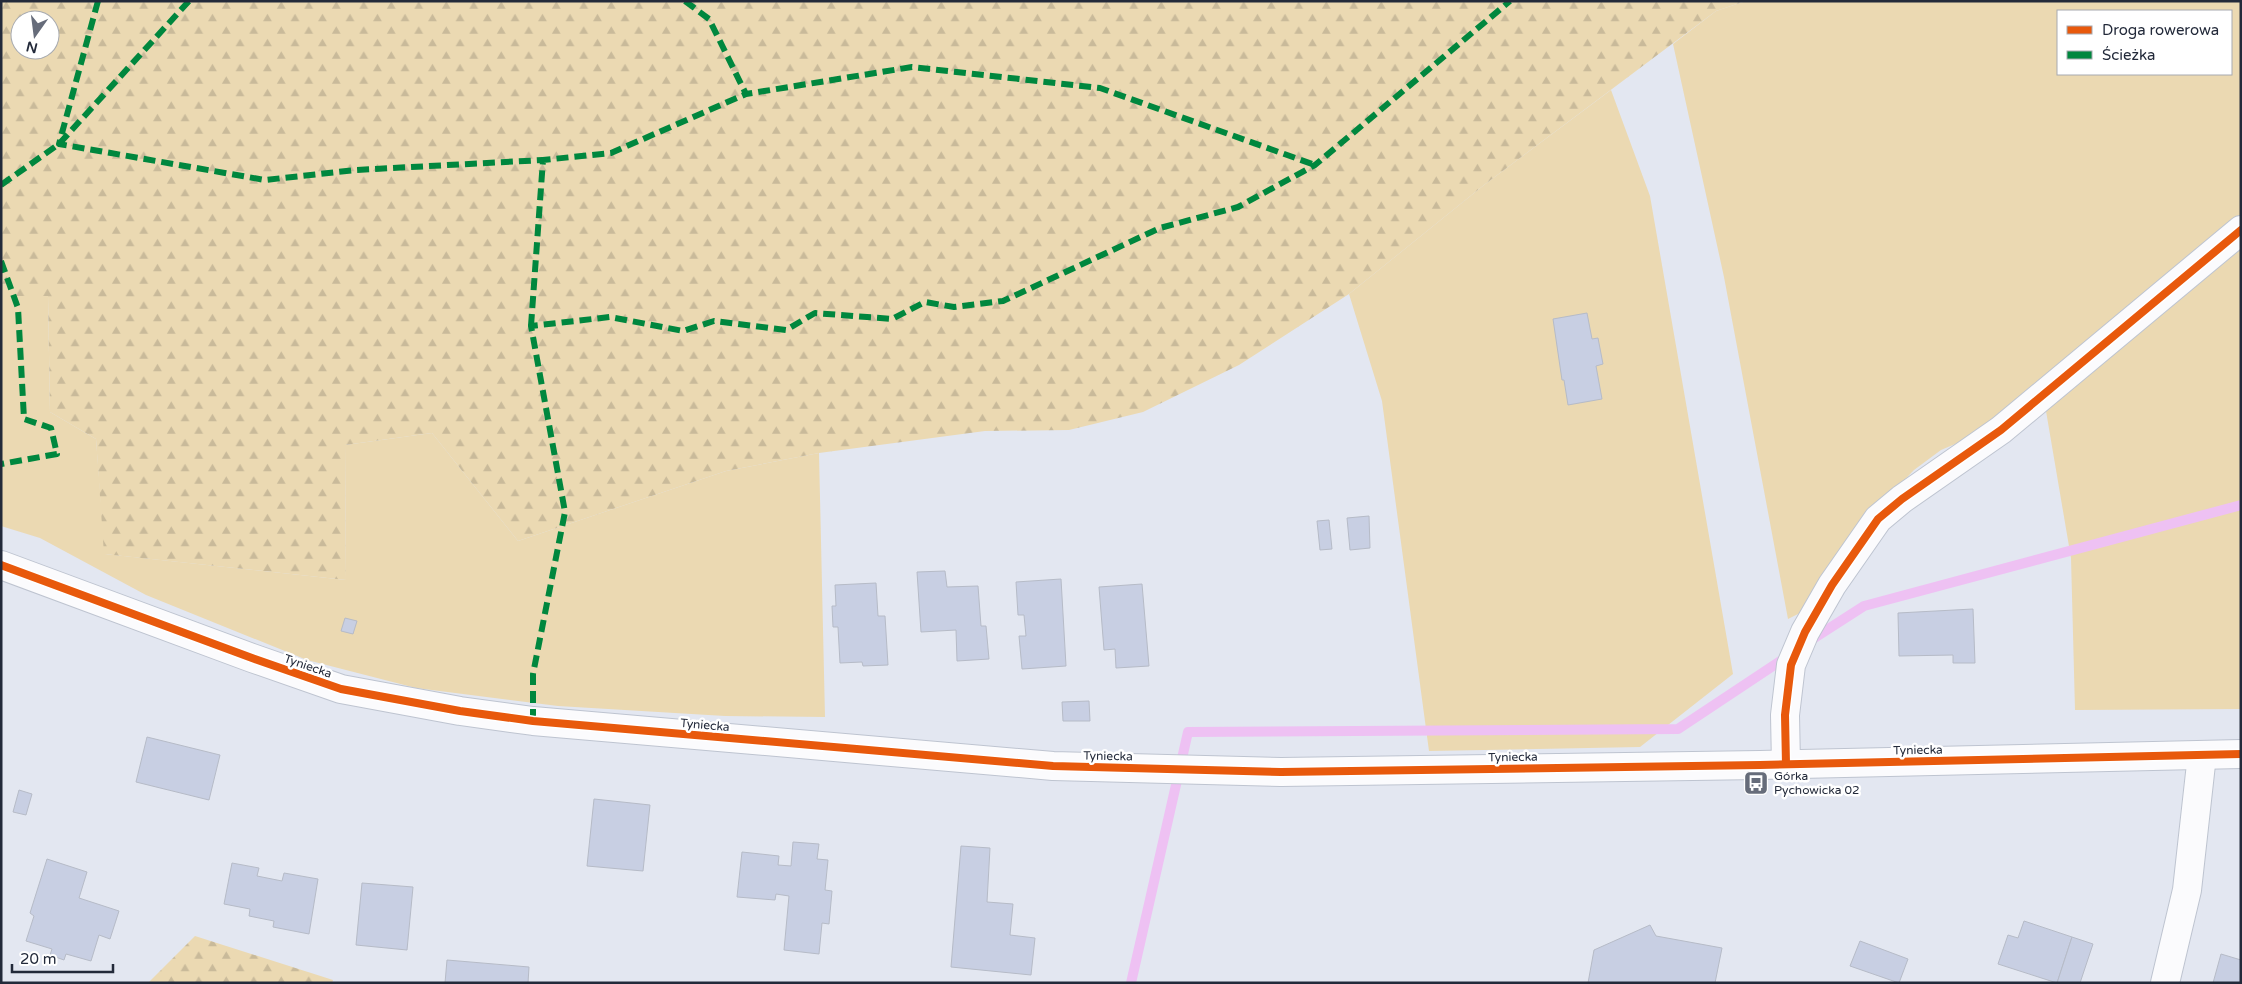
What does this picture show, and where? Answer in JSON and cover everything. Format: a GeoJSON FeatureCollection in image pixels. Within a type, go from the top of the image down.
{"type":"FeatureCollection","features":[{"type":"Feature","properties":{"kind":"street"},"geometry":{"type":"LineString","coordinates":[[1786,764],[1785,714],[1791,665],[1805,632],[1832,585],[1878,519],[1902,498],[2001,430],[2241,230]]}},
{"type":"Feature","properties":{"kind":"street","name":"Tyniecka"},"geometry":{"type":"LineString","coordinates":[[1,565],[242,655],[341,689],[460,711],[533,721],[1053,766],[1281,772],[2241,754]]}},
{"type":"Feature","properties":{"kind":"street"},"geometry":{"type":"LineString","coordinates":[[2165,983],[2187,890],[2202,755]]}},
{"type":"Feature","properties":{"kind":"green space"},"geometry":{"type":"Polygon","coordinates":[[[1,1],[1746,1],[1716,11],[1484,185],[1349,294],[1239,365],[1143,412],[1069,430],[985,431],[819,453],[726,471],[518,541],[432,433],[345,445],[346,580],[104,554],[96,439],[50,412],[48,296],[1,296],[1,1]]]}},
{"type":"Feature","properties":{"kind":"green space"},"geometry":{"type":"Polygon","coordinates":[[[1746,1],[2241,1],[2241,709],[2075,710],[2071,558],[2046,411],[1995,427],[1941,450],[1914,470],[1867,519],[1806,610],[1788,619],[1724,277],[1673,44],[1716,11],[1746,1]]]}},
{"type":"Feature","properties":{"kind":"green space"},"geometry":{"type":"Polygon","coordinates":[[[1611,90],[1650,196],[1733,674],[1640,747],[1429,751],[1382,401],[1349,294],[1484,185],[1611,90]]]}},
{"type":"Feature","properties":{"kind":"green space"},"geometry":{"type":"Polygon","coordinates":[[[1,296],[48,296],[50,412],[96,439],[105,554],[346,580],[345,445],[432,433],[518,541],[726,471],[819,453],[825,717],[725,716],[558,706],[416,688],[307,660],[146,595],[40,538],[1,526],[1,296]]]}},
{"type":"Feature","properties":{"kind":"green space"},"geometry":{"type":"Polygon","coordinates":[[[195,936],[333,980],[332,983],[148,983],[195,936]]]}},
{"type":"Feature","properties":{"kind":"building"},"geometry":{"type":"Polygon","coordinates":[[[1587,313],[1592,339],[1598,338],[1603,364],[1596,366],[1602,399],[1568,405],[1564,380],[1562,380],[1553,319],[1587,313]]]}},
{"type":"Feature","properties":{"kind":"building"},"geometry":{"type":"Polygon","coordinates":[[[1369,516],[1370,548],[1350,550],[1347,518],[1369,516]]]}},
{"type":"Feature","properties":{"kind":"building"},"geometry":{"type":"Polygon","coordinates":[[[1329,520],[1332,549],[1320,550],[1317,521],[1329,520]]]}},
{"type":"Feature","properties":{"kind":"building"},"geometry":{"type":"Polygon","coordinates":[[[945,571],[947,587],[978,586],[981,626],[986,626],[989,659],[957,661],[956,630],[921,632],[917,572],[945,571]]]}},
{"type":"Feature","properties":{"kind":"building"},"geometry":{"type":"Polygon","coordinates":[[[1061,579],[1066,666],[1022,669],[1019,636],[1026,636],[1024,615],[1018,615],[1016,582],[1061,579]]]}},
{"type":"Feature","properties":{"kind":"building"},"geometry":{"type":"Polygon","coordinates":[[[876,583],[878,616],[885,616],[888,665],[863,666],[862,662],[840,663],[838,627],[833,627],[832,606],[836,606],[835,585],[876,583]]]}},
{"type":"Feature","properties":{"kind":"building"},"geometry":{"type":"Polygon","coordinates":[[[1142,584],[1149,666],[1116,668],[1115,649],[1104,650],[1099,587],[1142,584]]]}},
{"type":"Feature","properties":{"kind":"building"},"geometry":{"type":"Polygon","coordinates":[[[1973,609],[1975,663],[1953,663],[1953,655],[1899,656],[1898,613],[1973,609]]]}},
{"type":"Feature","properties":{"kind":"building"},"geometry":{"type":"Polygon","coordinates":[[[345,618],[357,621],[353,634],[341,631],[345,618]]]}},
{"type":"Feature","properties":{"kind":"building"},"geometry":{"type":"Polygon","coordinates":[[[1089,701],[1090,721],[1063,721],[1062,702],[1089,701]]]}},
{"type":"Feature","properties":{"kind":"building"},"geometry":{"type":"Polygon","coordinates":[[[147,737],[220,755],[209,800],[136,782],[147,737]]]}},
{"type":"Feature","properties":{"kind":"building"},"geometry":{"type":"Polygon","coordinates":[[[19,790],[32,794],[26,815],[13,812],[19,790]]]}},
{"type":"Feature","properties":{"kind":"building"},"geometry":{"type":"Polygon","coordinates":[[[594,799],[650,805],[643,871],[587,866],[594,799]]]}},
{"type":"Feature","properties":{"kind":"building"},"geometry":{"type":"Polygon","coordinates":[[[793,842],[819,844],[817,859],[828,860],[825,890],[832,891],[829,924],[822,923],[819,954],[784,950],[789,896],[776,894],[775,900],[737,897],[742,852],[779,856],[778,865],[791,866],[793,842]]]}},
{"type":"Feature","properties":{"kind":"building"},"geometry":{"type":"Polygon","coordinates":[[[961,846],[990,848],[987,902],[1013,904],[1010,935],[1035,938],[1031,975],[951,967],[961,846]]]}},
{"type":"Feature","properties":{"kind":"building"},"geometry":{"type":"Polygon","coordinates":[[[47,859],[87,872],[79,898],[119,911],[110,939],[99,935],[91,961],[66,954],[64,960],[50,955],[52,949],[26,941],[34,916],[30,913],[47,859]]]}},
{"type":"Feature","properties":{"kind":"building"},"geometry":{"type":"Polygon","coordinates":[[[232,863],[259,868],[257,876],[282,881],[284,873],[318,879],[309,934],[273,927],[274,921],[249,916],[250,909],[224,904],[232,863]]]}},
{"type":"Feature","properties":{"kind":"building"},"geometry":{"type":"Polygon","coordinates":[[[362,883],[413,887],[407,950],[356,945],[362,883]]]}},
{"type":"Feature","properties":{"kind":"building"},"geometry":{"type":"Polygon","coordinates":[[[2024,921],[2072,937],[2057,983],[1998,964],[2008,935],[2018,938],[2024,921]]]}},
{"type":"Feature","properties":{"kind":"building"},"geometry":{"type":"Polygon","coordinates":[[[1650,925],[1656,936],[1722,948],[1715,983],[1588,983],[1594,950],[1650,925]]]}},
{"type":"Feature","properties":{"kind":"building"},"geometry":{"type":"Polygon","coordinates":[[[2072,937],[2093,944],[2080,983],[2057,983],[2072,937]]]}},
{"type":"Feature","properties":{"kind":"building"},"geometry":{"type":"Polygon","coordinates":[[[1860,941],[1908,959],[1899,983],[1850,966],[1860,941]]]}},
{"type":"Feature","properties":{"kind":"building"},"geometry":{"type":"Polygon","coordinates":[[[2221,954],[2241,960],[2241,983],[2213,983],[2221,954]]]}},
{"type":"Feature","properties":{"kind":"building"},"geometry":{"type":"Polygon","coordinates":[[[447,960],[529,967],[528,983],[445,983],[447,960]]]}},
{"type":"Feature","properties":{"kind":"waterway"},"geometry":{"type":"LineString","coordinates":[[1808,642],[1864,606],[2241,505]]}},
{"type":"Feature","properties":{"kind":"waterway"},"geometry":{"type":"LineString","coordinates":[[1131,983],[1188,732],[1678,729],[1788,656]]}},
{"type":"Feature","properties":{"kind":"marked path"},"geometry":{"type":"LineString","coordinates":[[98,1],[59,144],[265,180],[355,170],[543,160]]}},
{"type":"Feature","properties":{"kind":"marked path"},"geometry":{"type":"LineString","coordinates":[[1,185],[59,144],[189,1]]}},
{"type":"Feature","properties":{"kind":"marked path"},"geometry":{"type":"LineString","coordinates":[[685,1],[709,19],[746,94],[912,67],[1100,88],[1315,165]]}},
{"type":"Feature","properties":{"kind":"marked path"},"geometry":{"type":"LineString","coordinates":[[533,721],[533,674],[565,512],[531,326],[610,317],[683,331],[714,321],[786,330],[815,313],[892,319],[925,302],[954,307],[1003,301],[1160,228],[1238,207],[1315,165],[1510,1]]}},
{"type":"Feature","properties":{"kind":"marked path"},"geometry":{"type":"LineString","coordinates":[[531,326],[543,160],[611,153],[746,94]]}},
{"type":"Feature","properties":{"kind":"marked path"},"geometry":{"type":"LineString","coordinates":[[1,261],[18,308],[24,419],[51,428],[57,454],[1,464]]}},
{"type":"Feature","properties":{"kind":"cycle path"},"geometry":{"type":"LineString","coordinates":[[1786,764],[1785,715],[1791,665],[1805,632],[1832,585],[1878,519],[1902,499],[2001,430],[2241,230]]}},
{"type":"Feature","properties":{"kind":"cycle path"},"geometry":{"type":"LineString","coordinates":[[1,565],[341,689],[460,711],[533,721],[1053,766],[1281,772],[1760,765],[2241,754]]}},
{"type":"Feature","properties":{"kind":"place","name":"Górka Pychowicka 02"},"geometry":{"type":"Point","coordinates":[1756,783]}}]}
